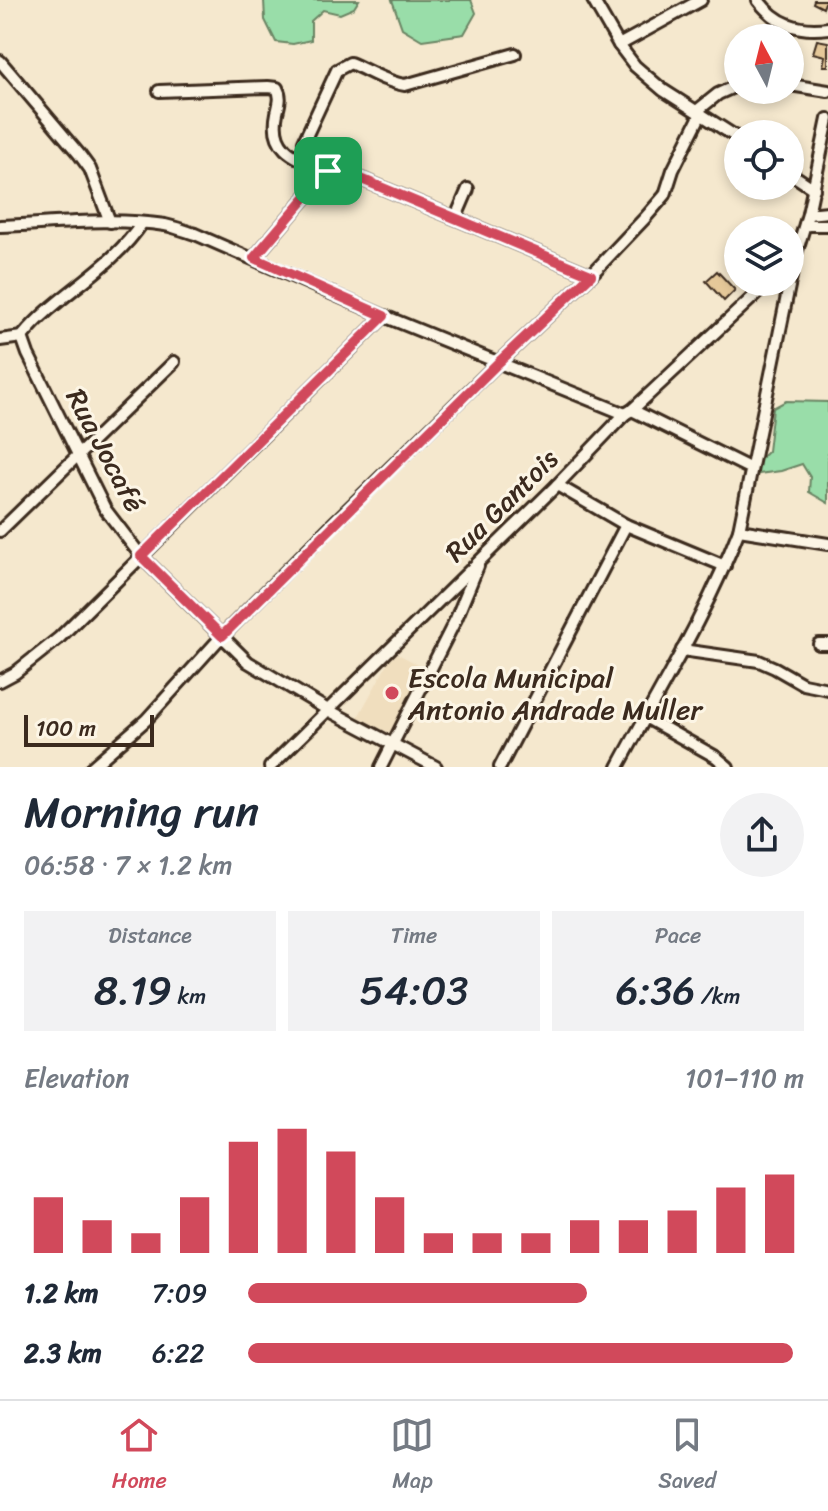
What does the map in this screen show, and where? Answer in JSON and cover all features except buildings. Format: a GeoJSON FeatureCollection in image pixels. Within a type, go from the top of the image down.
{"type":"FeatureCollection","features":[{"type":"Feature","properties":{"kind":"street"},"geometry":{"type":"LineString","coordinates":[[593,0],[635,66],[663,90],[724,128]]}},
{"type":"Feature","properties":{"kind":"street"},"geometry":{"type":"LineString","coordinates":[[619,45],[701,0]]}},
{"type":"Feature","properties":{"kind":"street"},"geometry":{"type":"LineString","coordinates":[[758,0],[776,19],[788,26],[814,30],[828,28]]}},
{"type":"Feature","properties":{"kind":"street"},"geometry":{"type":"LineString","coordinates":[[328,171],[304,141],[337,70],[350,63],[394,84],[405,85],[515,54]]}},
{"type":"Feature","properties":{"kind":"street"},"geometry":{"type":"LineString","coordinates":[[0,61],[90,169],[110,222]]}},
{"type":"Feature","properties":{"kind":"street"},"geometry":{"type":"LineString","coordinates":[[804,87],[828,91]]}},
{"type":"Feature","properties":{"kind":"street"},"geometry":{"type":"LineString","coordinates":[[159,91],[277,88],[280,94],[275,131],[278,141],[298,158],[328,171],[359,178],[591,275]]}},
{"type":"Feature","properties":{"kind":"street"},"geometry":{"type":"LineString","coordinates":[[92,767],[146,720],[222,636],[591,275],[665,195],[700,112],[724,91]]}},
{"type":"Feature","properties":{"kind":"street"},"geometry":{"type":"LineString","coordinates":[[804,228],[828,119]]}},
{"type":"Feature","properties":{"kind":"street"},"geometry":{"type":"LineString","coordinates":[[254,258],[328,171]]}},
{"type":"Feature","properties":{"kind":"street"},"geometry":{"type":"LineString","coordinates":[[804,182],[814,189]]}},
{"type":"Feature","properties":{"kind":"street"},"geometry":{"type":"LineString","coordinates":[[456,217],[468,189]]}},
{"type":"Feature","properties":{"kind":"street"},"geometry":{"type":"LineString","coordinates":[[808,214],[828,212]]}},
{"type":"Feature","properties":{"kind":"street"},"geometry":{"type":"LineString","coordinates":[[0,340],[22,337],[37,319],[120,252],[142,223]]}},
{"type":"Feature","properties":{"kind":"street"},"geometry":{"type":"LineString","coordinates":[[0,226],[142,223],[166,225],[195,234],[384,316],[628,412],[751,469]]}},
{"type":"Feature","properties":{"kind":"street"},"geometry":{"type":"LineString","coordinates":[[805,225],[828,225]]}},
{"type":"Feature","properties":{"kind":"street","name":"Rua Gantois"},"geometry":{"type":"LineString","coordinates":[[270,767],[628,412],[754,296]]}},
{"type":"Feature","properties":{"kind":"street"},"geometry":{"type":"LineString","coordinates":[[618,767],[725,566],[739,530],[786,296]]}},
{"type":"Feature","properties":{"kind":"street"},"geometry":{"type":"LineString","coordinates":[[0,681],[59,638],[384,316]]}},
{"type":"Feature","properties":{"kind":"street","name":"Rua Jocafé"},"geometry":{"type":"LineString","coordinates":[[22,337],[105,509],[141,556],[248,662],[328,710],[436,767]]}},
{"type":"Feature","properties":{"kind":"street"},"geometry":{"type":"LineString","coordinates":[[0,531],[174,362]]}},
{"type":"Feature","properties":{"kind":"street"},"geometry":{"type":"LineString","coordinates":[[557,485],[626,525],[725,566]]}},
{"type":"Feature","properties":{"kind":"street"},"geometry":{"type":"LineString","coordinates":[[500,767],[626,525]]}},
{"type":"Feature","properties":{"kind":"street"},"geometry":{"type":"LineString","coordinates":[[739,530],[828,544]]}},
{"type":"Feature","properties":{"kind":"street"},"geometry":{"type":"LineString","coordinates":[[381,767],[456,619],[480,560]]}},
{"type":"Feature","properties":{"kind":"street"},"geometry":{"type":"LineString","coordinates":[[682,650],[759,661],[803,684],[828,689]]}},
{"type":"Feature","properties":{"kind":"street"},"geometry":{"type":"LineString","coordinates":[[645,717],[728,767]]}},
{"type":"Feature","properties":{"kind":"shaded area","name":"Escola Municipal Antonio Andrade Muller"},"geometry":{"type":"Polygon","coordinates":[[[394,652],[427,669],[391,734],[358,717],[394,652]]]}},
{"type":"Feature","properties":{"kind":"green space"},"geometry":{"type":"Polygon","coordinates":[[[264,0],[359,0],[354,8],[340,14],[323,10],[311,21],[311,40],[293,44],[276,42],[265,20],[264,0]]]}},
{"type":"Feature","properties":{"kind":"green space"},"geometry":{"type":"Polygon","coordinates":[[[392,0],[471,0],[476,13],[464,34],[422,40],[402,28],[392,0]]]}},
{"type":"Feature","properties":{"kind":"green space"},"geometry":{"type":"Polygon","coordinates":[[[786,401],[828,402],[828,503],[809,492],[810,477],[802,464],[758,474],[757,462],[768,451],[773,408],[786,401]]]}},
{"type":"Feature","properties":{"kind":"place","name":"Escola Municipal Antonio Andrade Muller"},"geometry":{"type":"Point","coordinates":[392,693]}},
{"type":"Feature","properties":{"kind":"route"},"geometry":{"type":"LineString","coordinates":[[328,171],[359,178],[591,275],[334,523],[222,636],[141,556],[384,316],[254,258],[328,171]]}}]}
